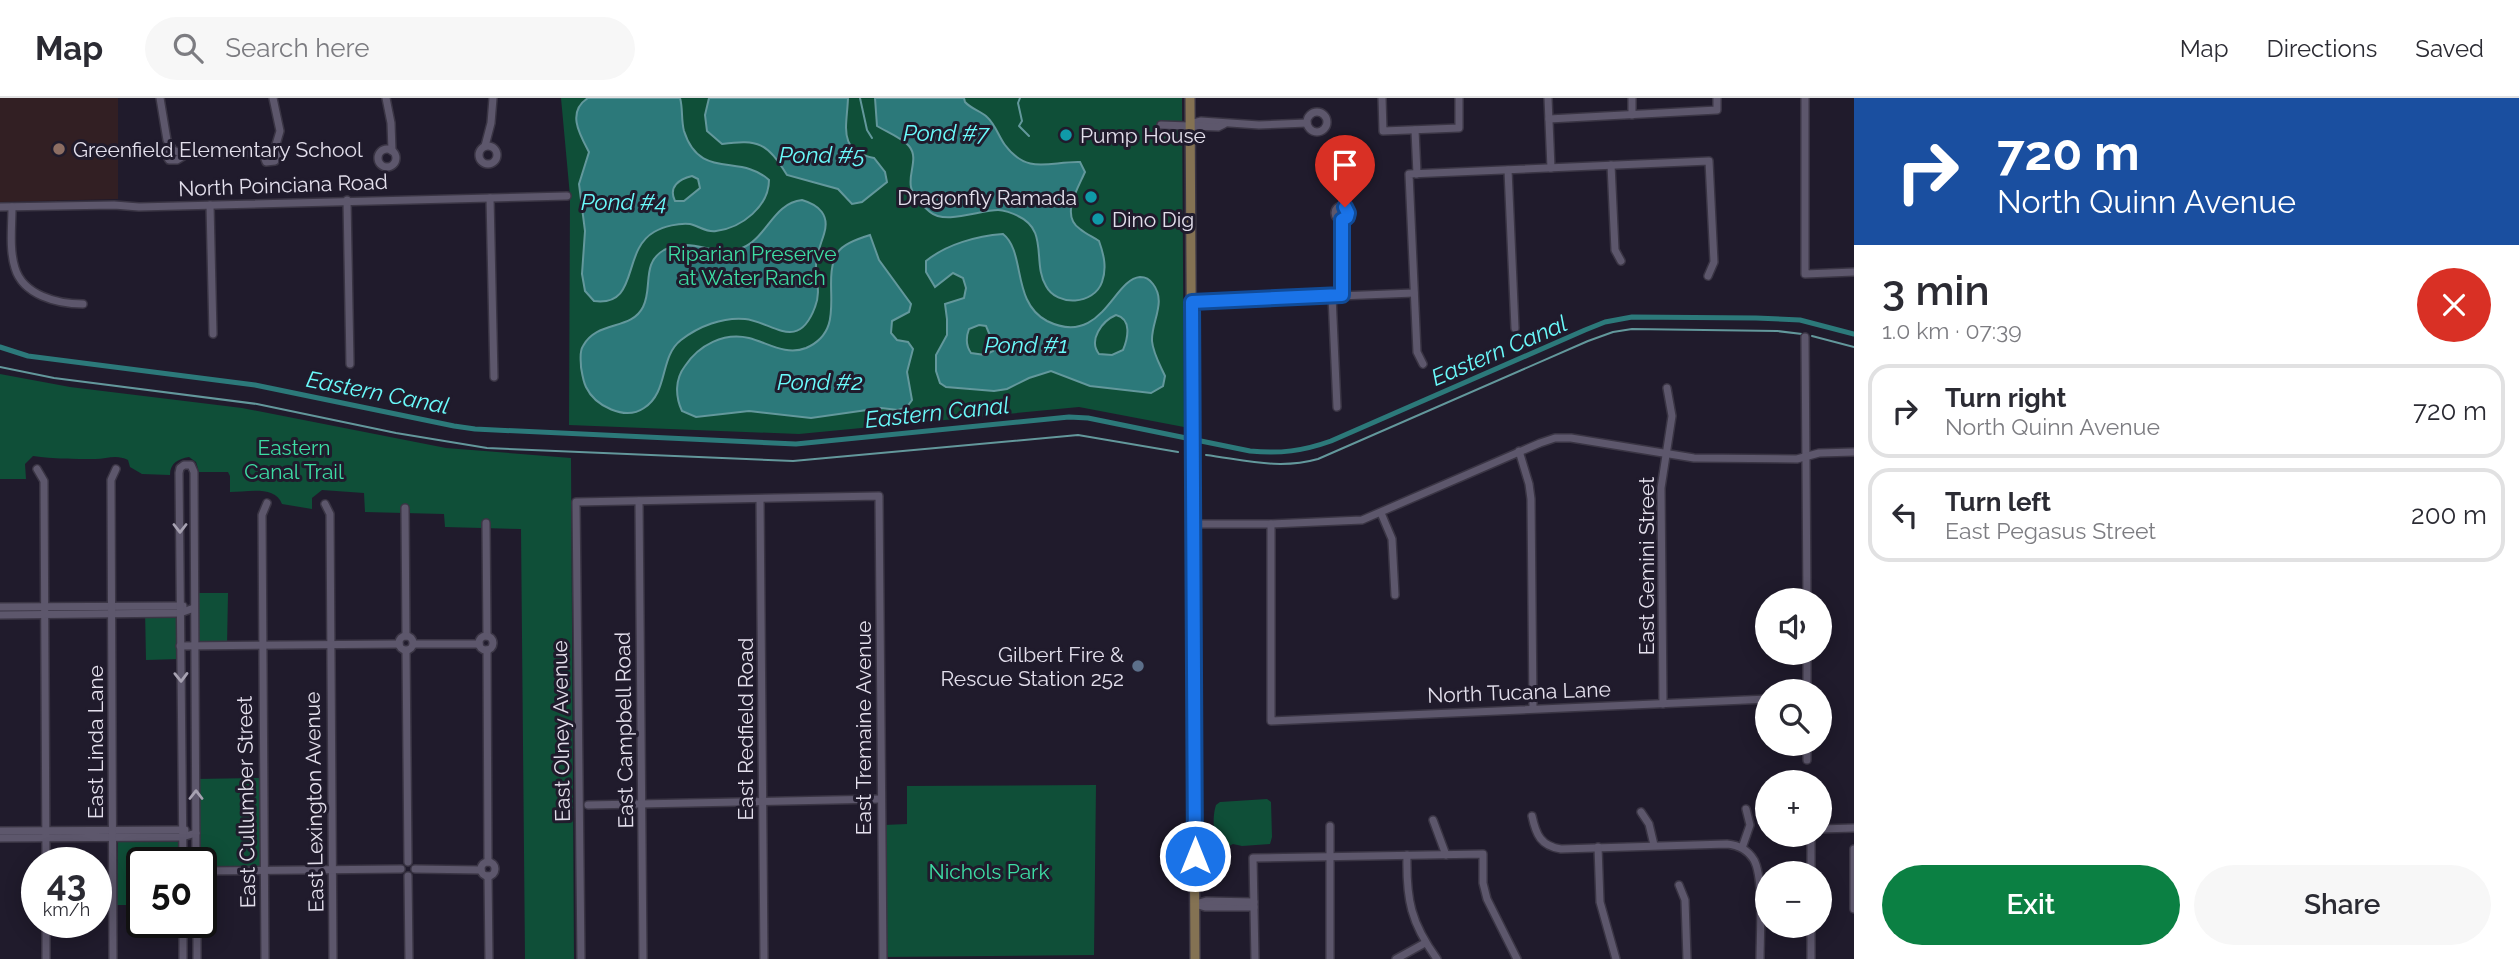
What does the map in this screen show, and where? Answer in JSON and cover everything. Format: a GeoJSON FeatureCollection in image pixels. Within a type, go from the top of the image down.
{"type":"FeatureCollection","features":[{"type":"Feature","properties":{"kind":"main road"},"geometry":{"type":"LineString","coordinates":[[1190,98],[1195,959]]}},
{"type":"Feature","properties":{"kind":"street"},"geometry":{"type":"LineString","coordinates":[[160,98],[171,146],[165,153],[169,160],[177,160],[185,155],[263,153],[276,148]]}},
{"type":"Feature","properties":{"kind":"street"},"geometry":{"type":"LineString","coordinates":[[263,153],[266,162],[275,161],[278,155],[276,148],[280,131],[273,98]]}},
{"type":"Feature","properties":{"kind":"street"},"geometry":{"type":"LineString","coordinates":[[386,98],[391,123],[392,151]]}},
{"type":"Feature","properties":{"kind":"street"},"geometry":{"type":"LineString","coordinates":[[485,146],[491,123],[493,98]]}},
{"type":"Feature","properties":{"kind":"street"},"geometry":{"type":"LineString","coordinates":[[1382,98],[1382,131],[1459,128],[1459,98]]}},
{"type":"Feature","properties":{"kind":"street"},"geometry":{"type":"LineString","coordinates":[[1548,98],[1551,168]]}},
{"type":"Feature","properties":{"kind":"street"},"geometry":{"type":"LineString","coordinates":[[1632,98],[1632,115]]}},
{"type":"Feature","properties":{"kind":"street"},"geometry":{"type":"LineString","coordinates":[[1549,120],[1717,110],[1717,98]]}},
{"type":"Feature","properties":{"kind":"street"},"geometry":{"type":"LineString","coordinates":[[1805,98],[1805,274],[1854,272]]}},
{"type":"Feature","properties":{"kind":"street"},"geometry":{"type":"LineString","coordinates":[[1161,125],[1218,127],[1224,124],[1307,123]]}},
{"type":"Feature","properties":{"kind":"street"},"geometry":{"type":"LineString","coordinates":[[1415,130],[1417,174]]}},
{"type":"Feature","properties":{"kind":"street"},"geometry":{"type":"LineString","coordinates":[[1423,364],[1417,352],[1409,174],[1709,161],[1714,262],[1709,276]]}},
{"type":"Feature","properties":{"kind":"street"},"geometry":{"type":"LineString","coordinates":[[1611,165],[1615,250],[1621,261]]}},
{"type":"Feature","properties":{"kind":"street"},"geometry":{"type":"LineString","coordinates":[[1508,170],[1515,328]]}},
{"type":"Feature","properties":{"kind":"street","name":"North Poinciana Road"},"geometry":{"type":"LineString","coordinates":[[0,207],[567,196]]}},
{"type":"Feature","properties":{"kind":"street"},"geometry":{"type":"LineString","coordinates":[[490,198],[494,377]]}},
{"type":"Feature","properties":{"kind":"street"},"geometry":{"type":"LineString","coordinates":[[347,200],[350,364]]}},
{"type":"Feature","properties":{"kind":"street"},"geometry":{"type":"LineString","coordinates":[[210,205],[213,334]]}},
{"type":"Feature","properties":{"kind":"street"},"geometry":{"type":"LineString","coordinates":[[12,207],[13,256],[20,278],[38,295],[71,304],[83,304]]}},
{"type":"Feature","properties":{"kind":"street"},"geometry":{"type":"LineString","coordinates":[[1342,220],[1342,295]]}},
{"type":"Feature","properties":{"kind":"street"},"geometry":{"type":"LineString","coordinates":[[1192,302],[1414,293]]}},
{"type":"Feature","properties":{"kind":"street"},"geometry":{"type":"LineString","coordinates":[[1332,296],[1337,407]]}},
{"type":"Feature","properties":{"kind":"street"},"geometry":{"type":"LineString","coordinates":[[1805,337],[1807,588]]}},
{"type":"Feature","properties":{"kind":"street","name":"East Gemini Street"},"geometry":{"type":"LineString","coordinates":[[1663,704],[1661,488],[1672,416],[1667,388]]}},
{"type":"Feature","properties":{"kind":"street"},"geometry":{"type":"LineString","coordinates":[[1193,524],[1363,520],[1519,451],[1555,438],[1572,438],[1704,458],[1805,457],[1819,453],[1854,452]]}},
{"type":"Feature","properties":{"kind":"street"},"geometry":{"type":"LineString","coordinates":[[1519,451],[1531,499],[1533,708]]}},
{"type":"Feature","properties":{"kind":"street"},"geometry":{"type":"LineString","coordinates":[[182,847],[180,473],[184,465],[191,465],[194,472],[196,847]]}},
{"type":"Feature","properties":{"kind":"street"},"geometry":{"type":"LineString","coordinates":[[37,469],[44,481],[45,847]]}},
{"type":"Feature","properties":{"kind":"street","name":"East Linda Lane"},"geometry":{"type":"LineString","coordinates":[[113,959],[111,480],[116,469]]}},
{"type":"Feature","properties":{"kind":"street","name":"East Tremaine Avenue"},"geometry":{"type":"LineString","coordinates":[[760,499],[879,496],[883,959]]}},
{"type":"Feature","properties":{"kind":"street"},"geometry":{"type":"LineString","coordinates":[[639,500],[760,499]]}},
{"type":"Feature","properties":{"kind":"street","name":"East Redfield Road"},"geometry":{"type":"LineString","coordinates":[[760,499],[764,959]]}},
{"type":"Feature","properties":{"kind":"street","name":"East Olney Avenue"},"geometry":{"type":"LineString","coordinates":[[581,959],[576,502],[639,500]]}},
{"type":"Feature","properties":{"kind":"street","name":"East Campbell Road"},"geometry":{"type":"LineString","coordinates":[[639,500],[643,959]]}},
{"type":"Feature","properties":{"kind":"street","name":"East Cullumber Street"},"geometry":{"type":"LineString","coordinates":[[265,959],[262,515],[267,503]]}},
{"type":"Feature","properties":{"kind":"street","name":"East Lexington Avenue"},"geometry":{"type":"LineString","coordinates":[[325,504],[330,514],[333,959]]}},
{"type":"Feature","properties":{"kind":"street"},"geometry":{"type":"LineString","coordinates":[[405,508],[406,636]]}},
{"type":"Feature","properties":{"kind":"street"},"geometry":{"type":"LineString","coordinates":[[1381,513],[1392,539],[1395,595]]}},
{"type":"Feature","properties":{"kind":"street"},"geometry":{"type":"LineString","coordinates":[[486,523],[487,636],[493,641],[491,648],[487,650]]}},
{"type":"Feature","properties":{"kind":"street","name":"North Tucana Lane"},"geometry":{"type":"LineString","coordinates":[[1271,524],[1271,720],[1755,700]]}},
{"type":"Feature","properties":{"kind":"street"},"geometry":{"type":"LineString","coordinates":[[0,607],[44,611]]}},
{"type":"Feature","properties":{"kind":"street"},"geometry":{"type":"LineString","coordinates":[[0,615],[44,611],[194,608]]}},
{"type":"Feature","properties":{"kind":"street"},"geometry":{"type":"LineString","coordinates":[[406,636],[401,638],[399,644],[402,650],[406,651]]}},
{"type":"Feature","properties":{"kind":"street"},"geometry":{"type":"LineString","coordinates":[[406,636],[411,638],[414,644]]}},
{"type":"Feature","properties":{"kind":"street"},"geometry":{"type":"LineString","coordinates":[[479,644],[481,638],[487,636]]}},
{"type":"Feature","properties":{"kind":"street"},"geometry":{"type":"LineString","coordinates":[[180,646],[399,644]]}},
{"type":"Feature","properties":{"kind":"street"},"geometry":{"type":"LineString","coordinates":[[414,644],[479,644]]}},
{"type":"Feature","properties":{"kind":"street"},"geometry":{"type":"LineString","coordinates":[[406,651],[414,644]]}},
{"type":"Feature","properties":{"kind":"street"},"geometry":{"type":"LineString","coordinates":[[479,644],[482,649],[487,650]]}},
{"type":"Feature","properties":{"kind":"street"},"geometry":{"type":"LineString","coordinates":[[487,650],[488,862]]}},
{"type":"Feature","properties":{"kind":"street"},"geometry":{"type":"LineString","coordinates":[[406,651],[408,862]]}},
{"type":"Feature","properties":{"kind":"street"},"geometry":{"type":"LineString","coordinates":[[588,804],[881,799]]}},
{"type":"Feature","properties":{"kind":"street"},"geometry":{"type":"LineString","coordinates":[[1742,848],[1750,825],[1746,808]]}},
{"type":"Feature","properties":{"kind":"street"},"geometry":{"type":"LineString","coordinates":[[1641,812],[1649,824],[1654,845]]}},
{"type":"Feature","properties":{"kind":"street"},"geometry":{"type":"LineString","coordinates":[[1532,816],[1537,836],[1551,847],[1561,849],[1727,844],[1742,848],[1749,853],[1755,864]]}},
{"type":"Feature","properties":{"kind":"street"},"geometry":{"type":"LineString","coordinates":[[1433,820],[1446,855]]}},
{"type":"Feature","properties":{"kind":"street"},"geometry":{"type":"LineString","coordinates":[[1330,826],[1330,959]]}},
{"type":"Feature","properties":{"kind":"street"},"geometry":{"type":"LineString","coordinates":[[1832,829],[1854,828]]}},
{"type":"Feature","properties":{"kind":"street"},"geometry":{"type":"LineString","coordinates":[[0,831],[45,834],[196,833]]}},
{"type":"Feature","properties":{"kind":"street"},"geometry":{"type":"LineString","coordinates":[[0,838],[45,834]]}},
{"type":"Feature","properties":{"kind":"street"},"geometry":{"type":"LineString","coordinates":[[1598,847],[1600,902],[1616,959]]}},
{"type":"Feature","properties":{"kind":"street"},"geometry":{"type":"LineString","coordinates":[[1854,849],[1854,909]]}},
{"type":"Feature","properties":{"kind":"street"},"geometry":{"type":"LineString","coordinates":[[1255,959],[1254,858],[1483,854],[1483,883],[1487,899],[1517,959]]}},
{"type":"Feature","properties":{"kind":"street"},"geometry":{"type":"LineString","coordinates":[[1407,855],[1408,898],[1412,914],[1425,943],[1437,959]]}},
{"type":"Feature","properties":{"kind":"street"},"geometry":{"type":"LineString","coordinates":[[401,869],[402,865],[408,862]]}},
{"type":"Feature","properties":{"kind":"street"},"geometry":{"type":"LineString","coordinates":[[408,862],[415,869]]}},
{"type":"Feature","properties":{"kind":"street"},"geometry":{"type":"LineString","coordinates":[[481,870],[483,864],[488,862]]}},
{"type":"Feature","properties":{"kind":"street"},"geometry":{"type":"LineString","coordinates":[[488,862],[495,870],[488,876]]}},
{"type":"Feature","properties":{"kind":"street"},"geometry":{"type":"LineString","coordinates":[[217,871],[401,869]]}},
{"type":"Feature","properties":{"kind":"street"},"geometry":{"type":"LineString","coordinates":[[401,869],[408,876]]}},
{"type":"Feature","properties":{"kind":"street"},"geometry":{"type":"LineString","coordinates":[[415,869],[481,870],[488,876]]}},
{"type":"Feature","properties":{"kind":"street"},"geometry":{"type":"LineString","coordinates":[[408,876],[414,873],[415,869]]}},
{"type":"Feature","properties":{"kind":"street"},"geometry":{"type":"LineString","coordinates":[[408,876],[409,959]]}},
{"type":"Feature","properties":{"kind":"street"},"geometry":{"type":"LineString","coordinates":[[488,876],[489,959]]}},
{"type":"Feature","properties":{"kind":"street"},"geometry":{"type":"LineString","coordinates":[[1679,885],[1685,900],[1687,959]]}},
{"type":"Feature","properties":{"kind":"street"},"geometry":{"type":"LineString","coordinates":[[1195,904],[1206,901],[1254,904]]}},
{"type":"Feature","properties":{"kind":"street"},"geometry":{"type":"LineString","coordinates":[[46,938],[46,959]]}},
{"type":"Feature","properties":{"kind":"street"},"geometry":{"type":"LineString","coordinates":[[183,938],[183,959]]}},
{"type":"Feature","properties":{"kind":"street"},"geometry":{"type":"LineString","coordinates":[[197,938],[197,959]]}},
{"type":"Feature","properties":{"kind":"street"},"geometry":{"type":"LineString","coordinates":[[1760,959],[1762,938]]}},
{"type":"Feature","properties":{"kind":"street"},"geometry":{"type":"LineString","coordinates":[[1811,938],[1811,959]]}},
{"type":"Feature","properties":{"kind":"street"},"geometry":{"type":"LineString","coordinates":[[1396,959],[1425,943]]}},
{"type":"Feature","properties":{"kind":"shaded area","name":"Greenfield Elementary School"},"geometry":{"type":"Polygon","coordinates":[[[0,98],[118,98],[118,199],[0,202],[0,98]]]}},
{"type":"Feature","properties":{"kind":"green space","name":"Riparian Preserve at Water Ranch"},"geometry":{"type":"Polygon","coordinates":[[[561,98],[1182,98],[1184,427],[1079,407],[799,434],[569,425],[570,196],[561,98]]]}},
{"type":"Feature","properties":{"kind":"green space","name":"Eastern Canal Trail"},"geometry":{"type":"Polygon","coordinates":[[[0,374],[70,387],[242,408],[446,448],[571,458],[574,959],[525,959],[521,529],[445,527],[444,514],[365,512],[364,493],[322,490],[312,498],[312,509],[282,504],[273,494],[267,492],[230,492],[228,472],[199,472],[196,462],[189,457],[175,462],[170,475],[142,474],[130,467],[128,460],[119,457],[72,459],[33,456],[25,464],[26,479],[0,479],[0,374]]]}},
{"type":"Feature","properties":{"kind":"green space"},"geometry":{"type":"Polygon","coordinates":[[[194,593],[228,593],[227,646],[195,646],[194,593]]]}},
{"type":"Feature","properties":{"kind":"green space"},"geometry":{"type":"Polygon","coordinates":[[[145,609],[180,609],[180,659],[146,660],[145,609]]]}},
{"type":"Feature","properties":{"kind":"green space"},"geometry":{"type":"Polygon","coordinates":[[[262,778],[264,871],[217,871],[217,847],[196,847],[196,779],[262,778]]]}},
{"type":"Feature","properties":{"kind":"green space","name":"Nichols Park"},"geometry":{"type":"Polygon","coordinates":[[[1096,785],[1094,955],[881,957],[884,825],[907,824],[907,786],[1096,785]]]}},
{"type":"Feature","properties":{"kind":"green space"},"geometry":{"type":"Polygon","coordinates":[[[1267,799],[1271,802],[1270,844],[1233,844],[1225,848],[1221,845],[1214,829],[1216,805],[1220,802],[1267,799]]]}},
{"type":"Feature","properties":{"kind":"green space"},"geometry":{"type":"Polygon","coordinates":[[[118,841],[180,841],[180,847],[126,847],[126,905],[117,905],[118,841]]]}},
{"type":"Feature","properties":{"kind":"water","name":"Pond #4"},"geometry":{"type":"Polygon","coordinates":[[[588,98],[680,98],[684,131],[691,146],[700,156],[710,161],[758,172],[769,180],[764,199],[752,214],[726,229],[709,231],[690,224],[681,224],[654,232],[637,252],[624,287],[618,295],[608,301],[594,301],[585,291],[582,274],[585,231],[579,184],[589,152],[577,124],[576,117],[581,104],[588,98]],[[692,176],[676,184],[673,192],[675,201],[684,201],[700,188],[698,179],[692,176]]]}},
{"type":"Feature","properties":{"kind":"water","name":"Pond #5"},"geometry":{"type":"Polygon","coordinates":[[[709,98],[848,98],[846,128],[849,143],[862,154],[874,158],[885,172],[887,182],[862,202],[852,204],[838,189],[787,175],[774,156],[761,146],[745,142],[722,144],[707,131],[705,115],[709,98]]]}},
{"type":"Feature","properties":{"kind":"water","name":"Pond #7"},"geometry":{"type":"Polygon","coordinates":[[[875,98],[964,98],[967,104],[990,120],[1005,145],[1022,161],[1040,165],[1080,162],[1085,172],[1072,202],[1071,217],[1080,229],[1099,241],[1105,267],[1098,290],[1084,299],[1075,300],[1066,300],[1051,293],[1042,277],[1037,238],[1028,222],[1016,215],[998,210],[944,217],[930,212],[912,191],[910,182],[913,155],[909,146],[877,126],[875,98]]]}},
{"type":"Feature","properties":{"kind":"water"},"geometry":{"type":"Polygon","coordinates":[[[802,200],[822,212],[825,227],[816,261],[817,302],[801,329],[784,331],[755,321],[728,319],[703,327],[674,347],[657,393],[644,408],[628,413],[611,410],[590,394],[582,374],[582,348],[597,332],[631,320],[638,314],[646,300],[650,269],[657,255],[675,246],[685,245],[722,251],[742,248],[758,237],[784,207],[802,200]]]}},
{"type":"Feature","properties":{"kind":"water","name":"Pond #1"},"geometry":{"type":"Polygon","coordinates":[[[1003,234],[1010,242],[1023,290],[1036,313],[1047,321],[1066,327],[1081,326],[1093,319],[1131,281],[1140,277],[1150,281],[1159,298],[1152,341],[1165,376],[1163,386],[1151,393],[1090,386],[1051,371],[1007,389],[994,391],[946,387],[940,383],[936,371],[936,355],[947,335],[945,304],[964,298],[966,288],[963,278],[953,273],[935,287],[926,272],[926,261],[953,246],[1003,234]],[[1116,315],[1098,331],[1095,343],[1099,354],[1112,355],[1123,350],[1127,325],[1125,320],[1116,315]],[[979,325],[969,329],[967,344],[971,353],[985,355],[993,351],[994,345],[986,326],[979,325]]]}},
{"type":"Feature","properties":{"kind":"water","name":"Pond #2"},"geometry":{"type":"Polygon","coordinates":[[[870,235],[879,260],[911,304],[909,312],[892,321],[891,333],[897,340],[908,342],[913,349],[907,372],[912,400],[907,407],[811,418],[749,411],[696,417],[682,411],[677,388],[679,376],[697,352],[705,346],[721,339],[740,337],[791,351],[806,348],[819,340],[827,329],[830,317],[831,277],[838,252],[848,243],[870,235]]]}},
{"type":"Feature","properties":{"kind":"waterway"},"geometry":{"type":"LineString","coordinates":[[860,98],[867,130],[872,138]]}},
{"type":"Feature","properties":{"kind":"waterway"},"geometry":{"type":"LineString","coordinates":[[1020,98],[1018,103],[1022,121],[1019,126],[1029,136]]}},
{"type":"Feature","properties":{"kind":"waterway","name":"Eastern Canal"},"geometry":{"type":"LineString","coordinates":[[0,347],[28,356],[255,385],[475,429],[796,444],[1069,417],[1088,418],[1250,451],[1281,452],[1331,441],[1605,322],[1632,317],[1800,320],[1854,334]]}},
{"type":"Feature","properties":{"kind":"waterway"},"geometry":{"type":"LineString","coordinates":[[1206,455],[1276,464],[1318,459],[1613,332],[1632,329],[1777,331],[1802,334]]}},
{"type":"Feature","properties":{"kind":"waterway"},"geometry":{"type":"LineString","coordinates":[[1812,336],[1854,347]]}},
{"type":"Feature","properties":{"kind":"waterway"},"geometry":{"type":"LineString","coordinates":[[0,367],[54,378],[257,404],[396,433],[487,448],[793,461],[1078,435],[1178,452]]}},
{"type":"Feature","properties":{"kind":"place","name":"Pump House"},"geometry":{"type":"Point","coordinates":[1066,135]}},
{"type":"Feature","properties":{"kind":"place","name":"Greenfield Elementary School"},"geometry":{"type":"Point","coordinates":[59,149]}},
{"type":"Feature","properties":{"kind":"place","name":"Dragonfly Ramada"},"geometry":{"type":"Point","coordinates":[1091,197]}},
{"type":"Feature","properties":{"kind":"place","name":"Dino Dig"},"geometry":{"type":"Point","coordinates":[1098,219]}},
{"type":"Feature","properties":{"kind":"place","name":"Gilbert Fire & Rescue Station 252"},"geometry":{"type":"Point","coordinates":[1138,666]}},
{"type":"Feature","properties":{"kind":"route"},"geometry":{"type":"LineString","coordinates":[[1195,856],[1192,302],[1342,295],[1342,220],[1346,219],[1348,213],[1345,207]]}}]}
